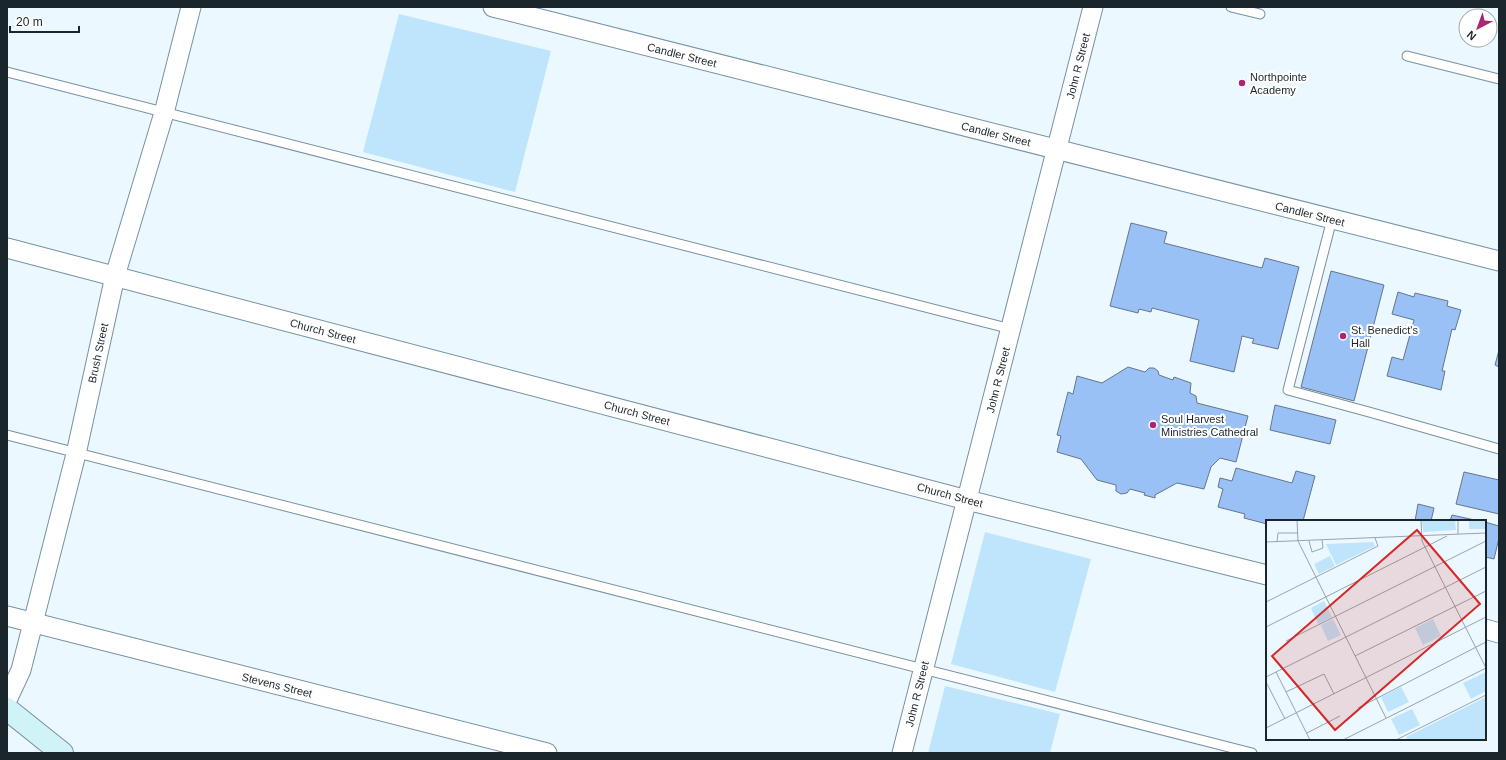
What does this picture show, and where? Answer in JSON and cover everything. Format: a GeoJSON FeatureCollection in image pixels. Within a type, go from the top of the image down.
{"type":"FeatureCollection","features":[{"type":"Feature","properties":{"kind":"main road"},"geometry":{"type":"LineString","coordinates":[[7,709],[62,753]]}},
{"type":"Feature","properties":{"kind":"street","name":"Brush Street"},"geometry":{"type":"LineString","coordinates":[[7,700],[21,670],[76,454],[115,276],[164,113],[191,7]]}},
{"type":"Feature","properties":{"kind":"street","name":"Candler Street"},"geometry":{"type":"LineString","coordinates":[[492,7],[1499,261]]}},
{"type":"Feature","properties":{"kind":"street","name":"John R Street"},"geometry":{"type":"LineString","coordinates":[[902,753],[1093,7]]}},
{"type":"Feature","properties":{"kind":"street","name":"Church Street"},"geometry":{"type":"LineString","coordinates":[[7,248],[967,500],[1266,575]]}},
{"type":"Feature","properties":{"kind":"street","name":"Stevens Street"},"geometry":{"type":"LineString","coordinates":[[7,616],[547,753]]}},
{"type":"Feature","properties":{"kind":"street"},"geometry":{"type":"LineString","coordinates":[[1486,629],[1499,632]]}},
{"type":"Feature","properties":{"kind":"lane"},"geometry":{"type":"LineString","coordinates":[[1231,7],[1260,14]]}},
{"type":"Feature","properties":{"kind":"lane"},"geometry":{"type":"LineString","coordinates":[[1407,56],[1499,79]]}},
{"type":"Feature","properties":{"kind":"lane"},"geometry":{"type":"LineString","coordinates":[[7,72],[1010,329]]}},
{"type":"Feature","properties":{"kind":"lane"},"geometry":{"type":"LineString","coordinates":[[1332,219],[1288,390],[1499,449]]}},
{"type":"Feature","properties":{"kind":"lane"},"geometry":{"type":"LineString","coordinates":[[7,435],[76,454],[1252,753]]}},
{"type":"Feature","properties":{"kind":"shaded area"},"geometry":{"type":"Polygon","coordinates":[[[399,14],[551,51],[515,192],[363,152],[399,14]]]}},
{"type":"Feature","properties":{"kind":"shaded area"},"geometry":{"type":"Polygon","coordinates":[[[985,532],[1091,559],[1055,692],[951,664],[985,532]]]}},
{"type":"Feature","properties":{"kind":"shaded area"},"geometry":{"type":"Polygon","coordinates":[[[945,686],[1060,714],[1050,753],[928,753],[945,686]]]}},
{"type":"Feature","properties":{"kind":"building"},"geometry":{"type":"Polygon","coordinates":[[[1131,223],[1167,232],[1164,243],[1262,268],[1265,258],[1299,267],[1278,349],[1252,343],[1254,339],[1242,336],[1234,372],[1190,361],[1199,320],[1152,308],[1151,312],[1139,309],[1138,313],[1110,306],[1131,223]]]}},
{"type":"Feature","properties":{"kind":"building","name":"St. Benedict's Hall"},"geometry":{"type":"Polygon","coordinates":[[[1331,271],[1384,285],[1354,401],[1301,387],[1331,271]]]}},
{"type":"Feature","properties":{"kind":"building"},"geometry":{"type":"Polygon","coordinates":[[[1398,292],[1414,297],[1415,293],[1448,301],[1447,306],[1461,310],[1455,330],[1452,329],[1442,371],[1445,371],[1441,390],[1387,376],[1392,357],[1403,360],[1414,320],[1392,314],[1398,292]]]}},
{"type":"Feature","properties":{"kind":"building"},"geometry":{"type":"Polygon","coordinates":[[[1499,350],[1499,367],[1495,365],[1499,350]]]}},
{"type":"Feature","properties":{"kind":"building","name":"Soul Harvest Ministries Cathedral"},"geometry":{"type":"Polygon","coordinates":[[[1128,367],[1145,372],[1149,368],[1154,368],[1158,371],[1159,375],[1173,380],[1174,377],[1191,383],[1190,393],[1196,396],[1197,403],[1248,416],[1236,462],[1220,458],[1211,467],[1204,489],[1177,483],[1155,495],[1155,498],[1144,495],[1145,493],[1130,489],[1127,493],[1121,494],[1116,491],[1116,485],[1097,480],[1081,459],[1057,452],[1061,436],[1057,435],[1068,392],[1073,394],[1077,376],[1102,383],[1128,367]]]}},
{"type":"Feature","properties":{"kind":"building"},"geometry":{"type":"Polygon","coordinates":[[[1275,405],[1336,420],[1330,444],[1270,430],[1275,405]]]}},
{"type":"Feature","properties":{"kind":"building"},"geometry":{"type":"Polygon","coordinates":[[[1236,468],[1292,483],[1296,471],[1315,476],[1303,520],[1266,520],[1266,524],[1244,518],[1245,514],[1218,507],[1223,489],[1218,487],[1220,478],[1232,481],[1236,468]]]}},
{"type":"Feature","properties":{"kind":"building"},"geometry":{"type":"Polygon","coordinates":[[[1464,472],[1499,480],[1499,514],[1456,504],[1464,472]]]}},
{"type":"Feature","properties":{"kind":"building"},"geometry":{"type":"Polygon","coordinates":[[[1418,504],[1434,508],[1431,520],[1415,520],[1418,504]]]}},
{"type":"Feature","properties":{"kind":"building"},"geometry":{"type":"Polygon","coordinates":[[[1452,515],[1474,520],[1450,520],[1452,515]]]}},
{"type":"Feature","properties":{"kind":"building"},"geometry":{"type":"Polygon","coordinates":[[[1486,522],[1499,526],[1499,538],[1494,559],[1486,557],[1486,522]]]}},
{"type":"Feature","properties":{"kind":"place","name":"Northpointe Academy"},"geometry":{"type":"Point","coordinates":[1242,83]}},
{"type":"Feature","properties":{"kind":"place","name":"St. Benedict's Hall"},"geometry":{"type":"Point","coordinates":[1343,336]}},
{"type":"Feature","properties":{"kind":"place","name":"Soul Harvest Ministries Cathedral"},"geometry":{"type":"Point","coordinates":[1153,425]}}]}
